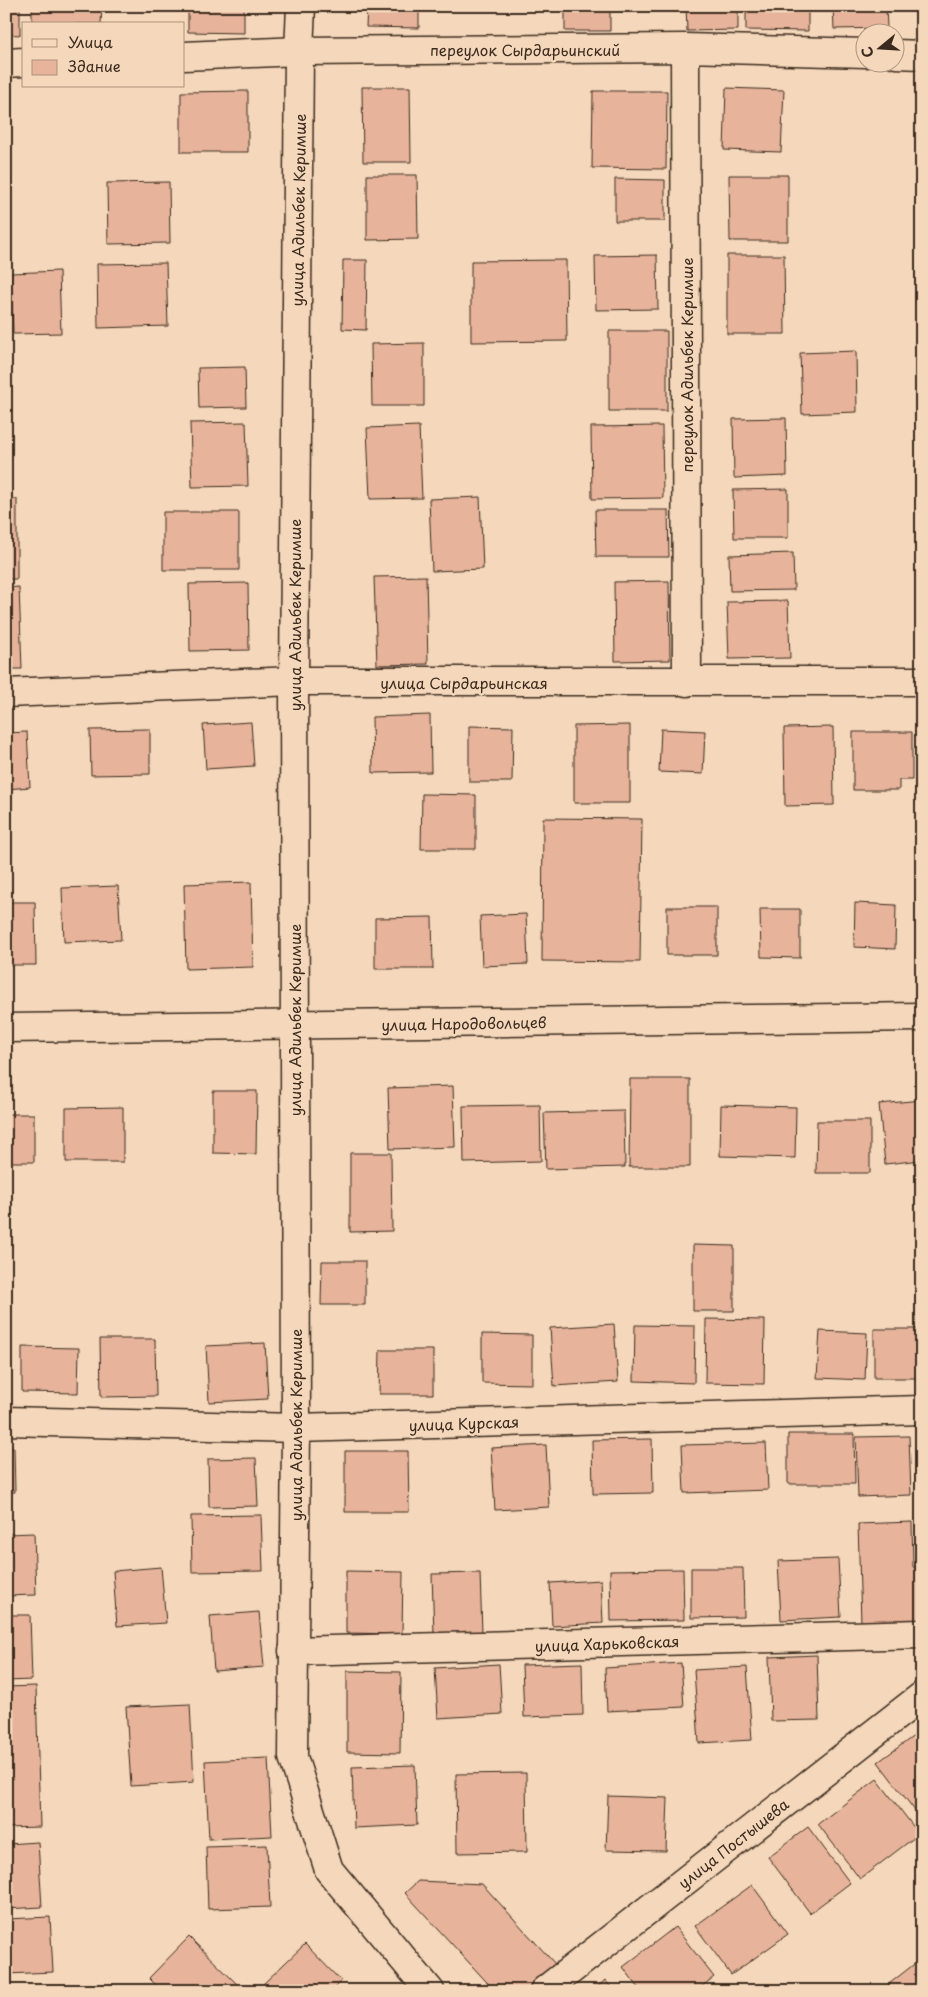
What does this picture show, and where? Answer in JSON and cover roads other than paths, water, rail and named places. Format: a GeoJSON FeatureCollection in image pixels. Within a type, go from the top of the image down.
{"type":"FeatureCollection","features":[{"type":"Feature","properties":{"kind":"street","name":"улица Адильбек Керимше"},"geometry":{"type":"LineString","coordinates":[[301,6],[299,51],[294,681],[296,1428],[293,1756],[329,1870],[430,1991]]}},
{"type":"Feature","properties":{"kind":"street","name":"переулок Сырдарьинский"},"geometry":{"type":"LineString","coordinates":[[185,56],[299,51],[685,48],[856,53]]}},
{"type":"Feature","properties":{"kind":"street","name":"переулок Адильбек Керимше"},"geometry":{"type":"LineString","coordinates":[[685,48],[686,682]]}},
{"type":"Feature","properties":{"kind":"street"},"geometry":{"type":"LineString","coordinates":[[906,54],[922,55]]}},
{"type":"Feature","properties":{"kind":"street"},"geometry":{"type":"LineString","coordinates":[[6,62],[22,62]]}},
{"type":"Feature","properties":{"kind":"street","name":"улица Сырдарьинская"},"geometry":{"type":"LineString","coordinates":[[6,693],[294,681],[922,681]]}},
{"type":"Feature","properties":{"kind":"street","name":"улица Народовольцев"},"geometry":{"type":"LineString","coordinates":[[6,1028],[294,1026],[922,1016]]}},
{"type":"Feature","properties":{"kind":"street","name":"улица Курская"},"geometry":{"type":"LineString","coordinates":[[6,1421],[296,1428],[922,1410]]}},
{"type":"Feature","properties":{"kind":"street","name":"улица Харьковская"},"geometry":{"type":"LineString","coordinates":[[293,1651],[922,1634]]}},
{"type":"Feature","properties":{"kind":"street","name":"улица Постышева"},"geometry":{"type":"LineString","coordinates":[[544,1991],[922,1696]]}}]}
